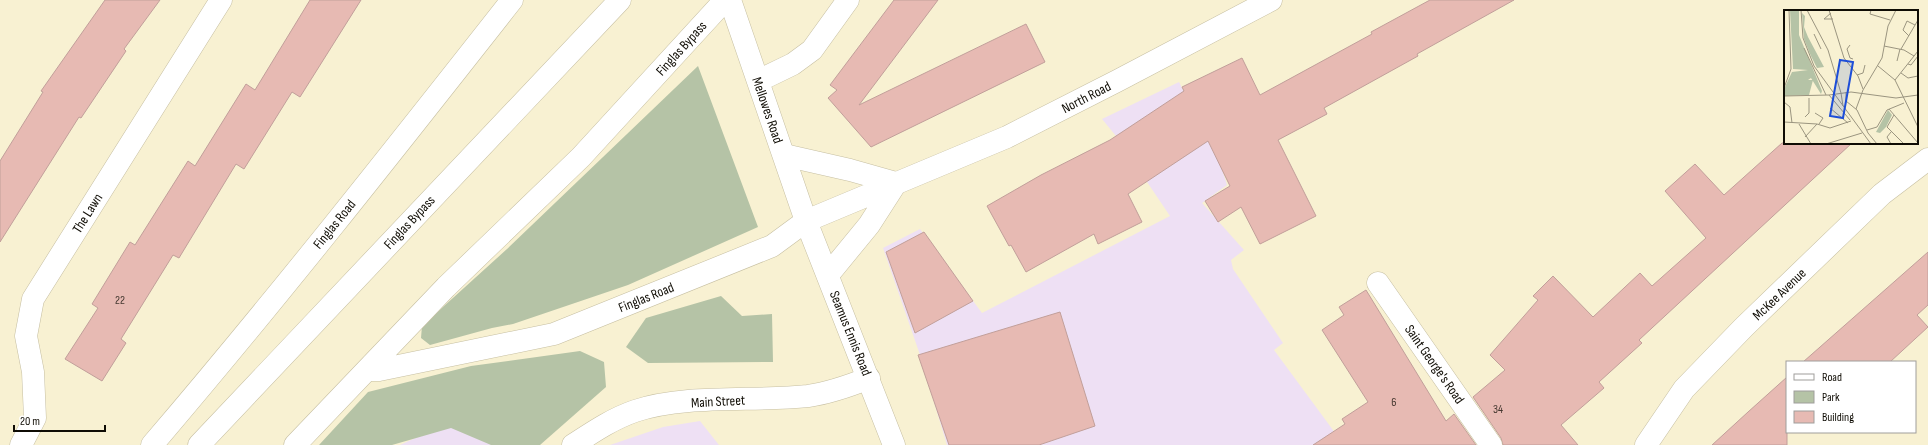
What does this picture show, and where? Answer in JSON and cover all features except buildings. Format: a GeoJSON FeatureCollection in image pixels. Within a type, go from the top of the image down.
{"type":"FeatureCollection","features":[{"type":"Feature","properties":{"kind":"main road","name":"The Lawn"},"geometry":{"type":"LineString","coordinates":[[21,445],[35,418],[33,372],[26,336],[33,299],[221,0]]}},
{"type":"Feature","properties":{"kind":"main road","name":"Finglas Road"},"geometry":{"type":"LineString","coordinates":[[152,445],[223,362],[414,125],[512,0]]}},
{"type":"Feature","properties":{"kind":"main road","name":"Finglas Bypass"},"geometry":{"type":"LineString","coordinates":[[199,445],[620,0]]}},
{"type":"Feature","properties":{"kind":"main road","name":"Finglas Bypass"},"geometry":{"type":"LineString","coordinates":[[367,370],[446,287],[581,157],[724,0]]}},
{"type":"Feature","properties":{"kind":"main road","name":"Mellowes Road"},"geometry":{"type":"LineString","coordinates":[[730,0],[806,221]]}},
{"type":"Feature","properties":{"kind":"main road"},"geometry":{"type":"LineString","coordinates":[[758,81],[793,64],[812,50],[848,0]]}},
{"type":"Feature","properties":{"kind":"main road","name":"North Road"},"geometry":{"type":"LineString","coordinates":[[806,221],[1007,137],[1271,0]]}},
{"type":"Feature","properties":{"kind":"main road"},"geometry":{"type":"LineString","coordinates":[[784,155],[850,170],[896,183],[869,225],[828,275]]}},
{"type":"Feature","properties":{"kind":"main road","name":"McKee Avenue"},"geometry":{"type":"LineString","coordinates":[[1646,445],[1684,389],[1744,327],[1882,194],[1928,159]]}},
{"type":"Feature","properties":{"kind":"main road","name":"Finglas Road"},"geometry":{"type":"LineString","coordinates":[[367,370],[379,370],[554,334],[772,246],[806,221]]}},
{"type":"Feature","properties":{"kind":"main road","name":"Seamus Ennis Road"},"geometry":{"type":"LineString","coordinates":[[806,221],[869,378],[894,445]]}},
{"type":"Feature","properties":{"kind":"main road","name":"Saint George's Road"},"geometry":{"type":"LineString","coordinates":[[1378,283],[1491,445]]}},
{"type":"Feature","properties":{"kind":"main road"},"geometry":{"type":"LineString","coordinates":[[295,445],[367,370]]}},
{"type":"Feature","properties":{"kind":"main road","name":"Main Street"},"geometry":{"type":"LineString","coordinates":[[573,445],[606,423],[635,411],[719,399],[809,396],[836,390],[869,378]]}},
{"type":"Feature","properties":{"kind":"shaded area"},"geometry":{"type":"Polygon","coordinates":[[[1179,82],[1220,163],[1227,185],[1202,203],[1244,250],[1231,260],[1233,269],[1283,343],[1274,350],[1344,445],[947,445],[919,352],[883,248],[920,229],[982,313],[1170,216],[1116,136],[1102,119],[1179,82]]]}},
{"type":"Feature","properties":{"kind":"shaded area"},"geometry":{"type":"Polygon","coordinates":[[[700,421],[719,445],[610,445],[663,427],[700,421]]]}},
{"type":"Feature","properties":{"kind":"shaded area"},"geometry":{"type":"Polygon","coordinates":[[[450,422],[500,445],[400,445],[450,422]]]}},
{"type":"Feature","properties":{"kind":"green space"},"geometry":{"type":"Polygon","coordinates":[[[698,66],[758,227],[628,285],[513,324],[492,328],[430,345],[421,338],[422,326],[507,249],[698,66]]]}},
{"type":"Feature","properties":{"kind":"green space"},"geometry":{"type":"Polygon","coordinates":[[[721,296],[742,316],[772,314],[773,362],[648,363],[626,347],[646,318],[721,296]]]}},
{"type":"Feature","properties":{"kind":"green space"},"geometry":{"type":"Polygon","coordinates":[[[580,351],[604,362],[606,387],[540,445],[491,445],[451,428],[392,445],[319,445],[368,392],[471,366],[580,351]]]}}]}
